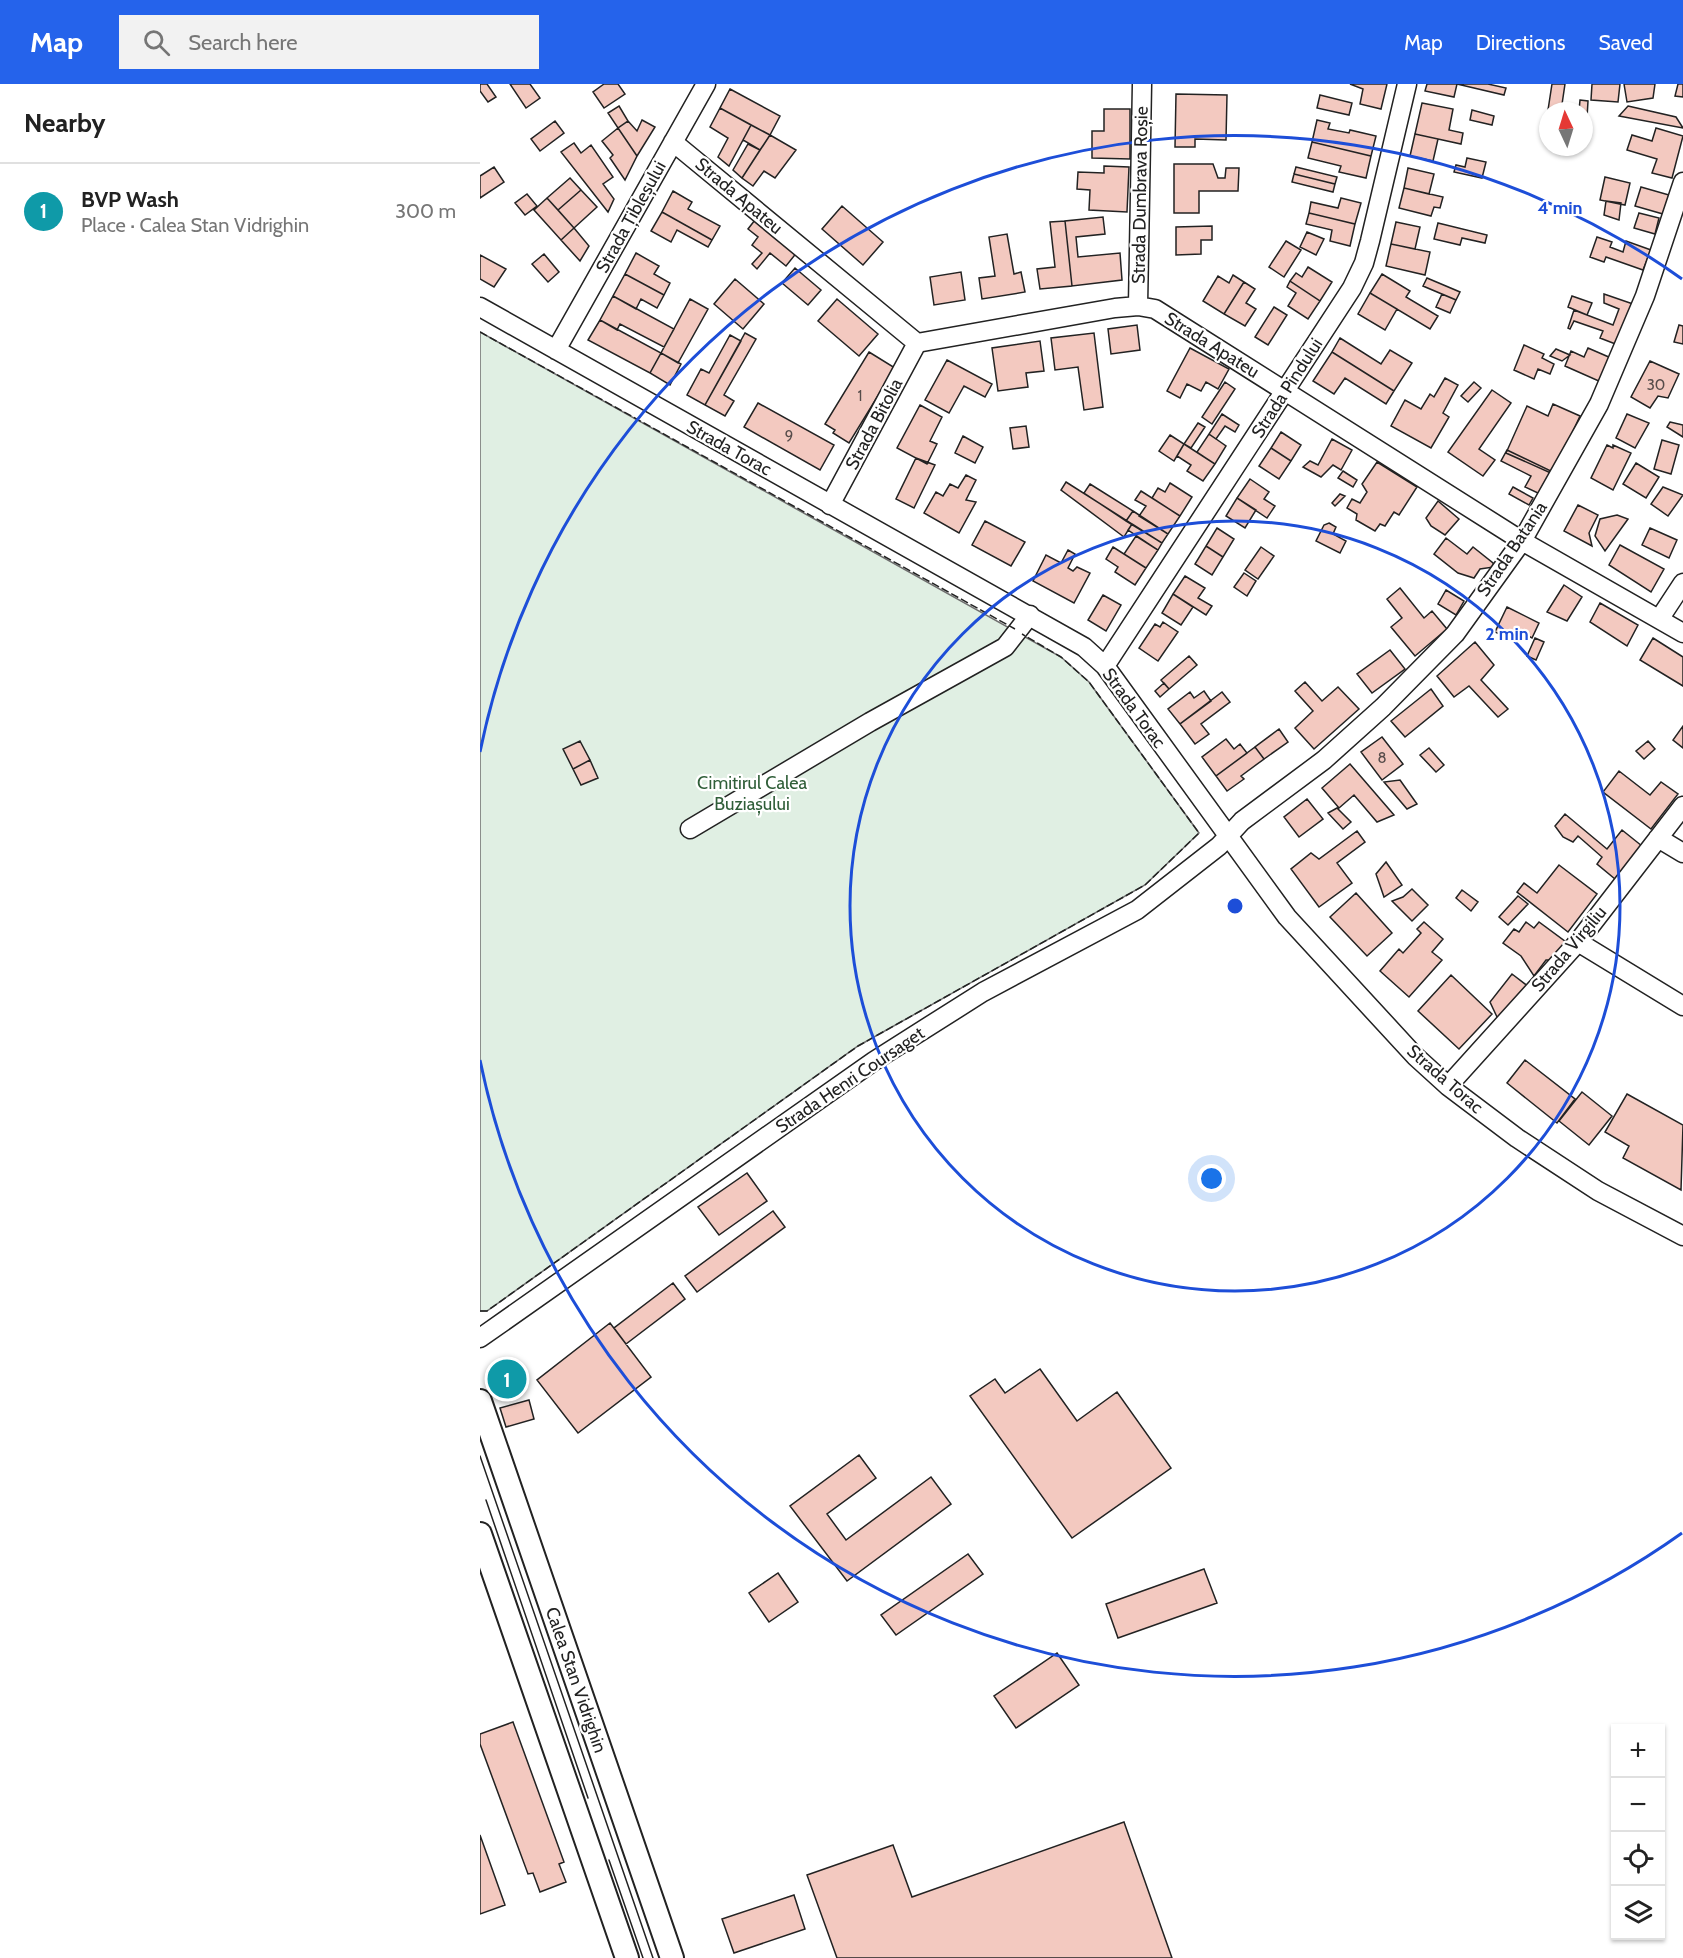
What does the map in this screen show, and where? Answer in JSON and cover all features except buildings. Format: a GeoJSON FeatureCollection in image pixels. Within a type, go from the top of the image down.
{"type":"FeatureCollection","features":[{"type":"Feature","properties":{"kind":"main road","name":"Calea Stan Vidrighin"},"geometry":{"type":"LineString","coordinates":[[480,1401],[672,1958]]}},
{"type":"Feature","properties":{"kind":"main road"},"geometry":{"type":"LineString","coordinates":[[480,1534],[627,1958]]}},
{"type":"Feature","properties":{"kind":"street","name":"Strada Țibleșului"},"geometry":{"type":"LineString","coordinates":[[556,350],[706,84]]}},
{"type":"Feature","properties":{"kind":"street","name":"Strada Dumbrava Roșie"},"geometry":{"type":"LineString","coordinates":[[1138,306],[1142,84]]}},
{"type":"Feature","properties":{"kind":"street","name":"Strada Pindului"},"geometry":{"type":"LineString","coordinates":[[1105,666],[1352,288],[1364,263],[1407,84]]}},
{"type":"Feature","properties":{"kind":"street","name":"Strada Apateu"},"geometry":{"type":"LineString","coordinates":[[673,142],[917,343],[1138,306],[1155,309],[1522,541],[1683,633]]}},
{"type":"Feature","properties":{"kind":"street","name":"Strada Batania"},"geometry":{"type":"LineString","coordinates":[[1227,836],[1242,821],[1324,760],[1424,667],[1455,634],[1522,541],[1599,404],[1645,296],[1683,182]]}},
{"type":"Feature","properties":{"kind":"street","name":"Strada Torac"},"geometry":{"type":"LineString","coordinates":[[480,307],[1084,647],[1105,666],[1287,917],[1367,1006],[1448,1086],[1517,1138],[1598,1191],[1683,1236]]}},
{"type":"Feature","properties":{"kind":"street","name":"Strada Bitolia"},"geometry":{"type":"LineString","coordinates":[[830,505],[917,343]]}},
{"type":"Feature","properties":{"kind":"street"},"geometry":{"type":"LineString","coordinates":[[1660,618],[1683,583]]}},
{"type":"Feature","properties":{"kind":"street"},"geometry":{"type":"LineString","coordinates":[[690,829],[870,722],[1005,647],[1030,615]]}},
{"type":"Feature","properties":{"kind":"street","name":"Strada Virgiliu"},"geometry":{"type":"LineString","coordinates":[[1448,1086],[1578,942],[1683,806]]}},
{"type":"Feature","properties":{"kind":"street","name":"Strada Henri Coursaget"},"geometry":{"type":"LineString","coordinates":[[480,1338],[874,1061],[983,992],[1137,909],[1205,858],[1227,836]]}},
{"type":"Feature","properties":{"kind":"street"},"geometry":{"type":"LineString","coordinates":[[1658,838],[1683,853]]}},
{"type":"Feature","properties":{"kind":"street"},"geometry":{"type":"LineString","coordinates":[[1578,942],[1683,1006]]}},
{"type":"Feature","properties":{"kind":"green space","name":"Cimitirul Calea Buziașului"},"geometry":{"type":"Polygon","coordinates":[[[480,332],[1061,657],[1089,682],[1199,833],[1145,885],[858,1046],[487,1311],[480,1311],[480,332]]]}},
{"type":"Feature","properties":{"kind":"tram line"},"geometry":{"type":"LineString","coordinates":[[480,1456],[653,1958]]}},
{"type":"Feature","properties":{"kind":"tram line"},"geometry":{"type":"LineString","coordinates":[[486,1500],[588,1798]]}},
{"type":"Feature","properties":{"kind":"tram line"},"geometry":{"type":"LineString","coordinates":[[609,1860],[643,1958]]}},
{"type":"Feature","properties":{"kind":"fence"},"geometry":{"type":"LineString","coordinates":[[480,332],[1015,629]]}},
{"type":"Feature","properties":{"kind":"fence"},"geometry":{"type":"LineString","coordinates":[[480,1311],[487,1311],[858,1046],[1145,885],[1199,833],[1089,682],[1061,657],[1022,634]]}},
{"type":"Feature","properties":{"kind":"place","name":"BVP Wash"},"geometry":{"type":"Point","coordinates":[507,1379]}}]}
